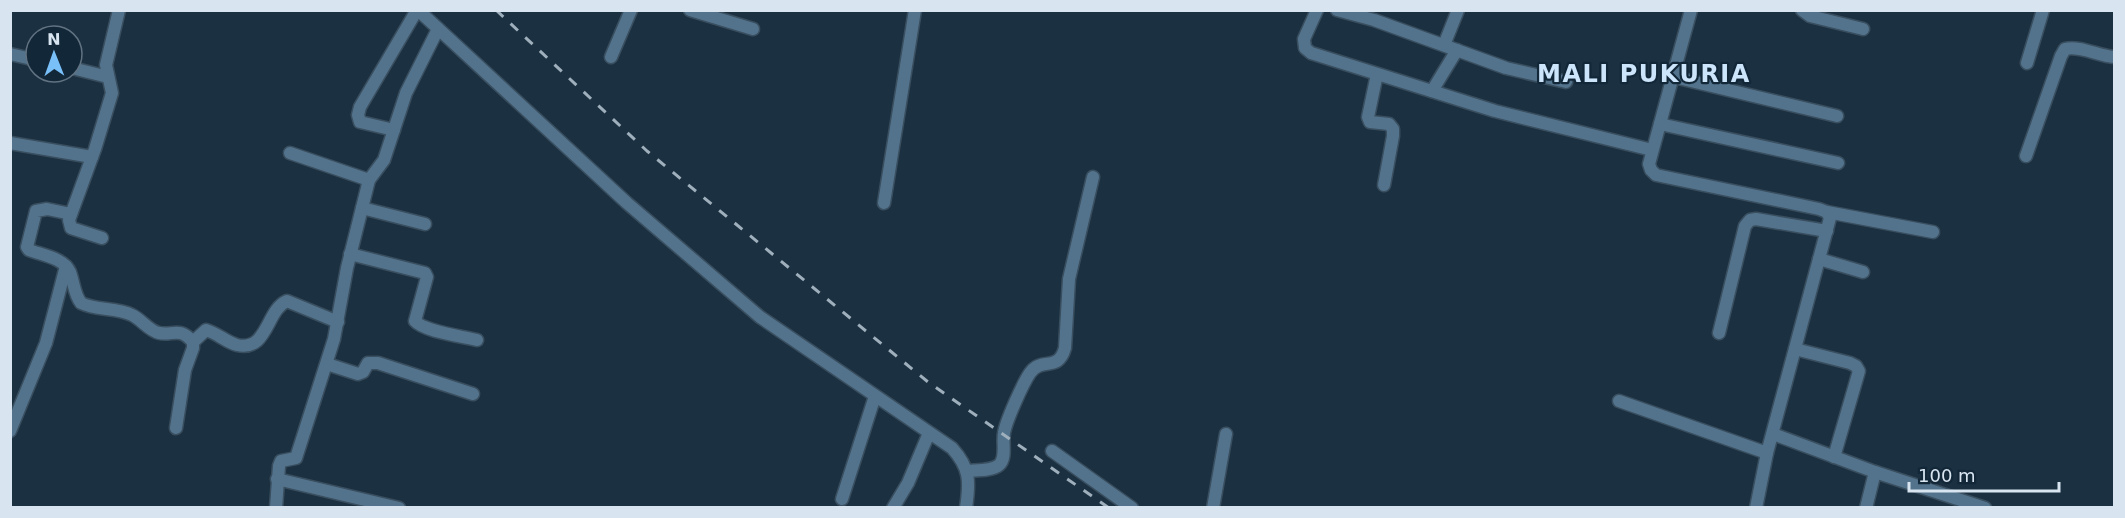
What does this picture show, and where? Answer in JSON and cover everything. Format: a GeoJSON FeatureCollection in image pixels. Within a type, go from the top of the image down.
{"type":"FeatureCollection","features":[{"type":"Feature","properties":{"kind":"street"},"geometry":{"type":"LineString","coordinates":[[102,238],[71,228],[69,224],[112,93],[106,65],[119,10]]}},
{"type":"Feature","properties":{"kind":"street"},"geometry":{"type":"LineString","coordinates":[[394,130],[360,122],[358,115],[360,107],[418,10],[611,188],[760,317],[952,448],[963,461],[967,471],[969,487],[966,507]]}},
{"type":"Feature","properties":{"kind":"street"},"geometry":{"type":"LineString","coordinates":[[611,57],[631,10]]}},
{"type":"Feature","properties":{"kind":"street"},"geometry":{"type":"LineString","coordinates":[[690,10],[753,29]]}},
{"type":"Feature","properties":{"kind":"street"},"geometry":{"type":"LineString","coordinates":[[884,203],[915,10]]}},
{"type":"Feature","properties":{"kind":"street"},"geometry":{"type":"LineString","coordinates":[[1317,10],[1304,39],[1305,48],[1311,53],[1495,111],[1652,150]]}},
{"type":"Feature","properties":{"kind":"street"},"geometry":{"type":"LineString","coordinates":[[1337,10],[1374,20],[1506,68],[1566,82]]}},
{"type":"Feature","properties":{"kind":"street"},"geometry":{"type":"LineString","coordinates":[[1444,45],[1458,10]]}},
{"type":"Feature","properties":{"kind":"street"},"geometry":{"type":"LineString","coordinates":[[1691,10],[1649,164],[1656,175],[1933,232]]}},
{"type":"Feature","properties":{"kind":"street"},"geometry":{"type":"LineString","coordinates":[[1802,10],[1810,16],[1863,29]]}},
{"type":"Feature","properties":{"kind":"street"},"geometry":{"type":"LineString","coordinates":[[2027,63],[2043,10]]}},
{"type":"Feature","properties":{"kind":"street"},"geometry":{"type":"LineString","coordinates":[[276,507],[280,461],[293,460],[299,453],[327,364],[338,322],[350,254],[369,180],[384,160],[406,93],[438,29]]}},
{"type":"Feature","properties":{"kind":"street"},"geometry":{"type":"LineString","coordinates":[[2026,156],[2065,49],[2071,47],[2098,56],[2115,57]]}},
{"type":"Feature","properties":{"kind":"street"},"geometry":{"type":"LineString","coordinates":[[1432,91],[1457,50]]}},
{"type":"Feature","properties":{"kind":"street"},"geometry":{"type":"LineString","coordinates":[[84,71],[108,77]]}},
{"type":"Feature","properties":{"kind":"street"},"geometry":{"type":"LineString","coordinates":[[1377,74],[1368,117],[1370,122],[1389,124],[1393,129],[1384,185]]}},
{"type":"Feature","properties":{"kind":"street"},"geometry":{"type":"LineString","coordinates":[[1674,77],[1837,116]]}},
{"type":"Feature","properties":{"kind":"street"},"geometry":{"type":"LineString","coordinates":[[1660,124],[1838,163]]}},
{"type":"Feature","properties":{"kind":"street"},"geometry":{"type":"LineString","coordinates":[[10,143],[92,157]]}},
{"type":"Feature","properties":{"kind":"street"},"geometry":{"type":"LineString","coordinates":[[290,153],[369,180]]}},
{"type":"Feature","properties":{"kind":"street"},"geometry":{"type":"LineString","coordinates":[[967,471],[1001,464],[1003,434],[1028,375],[1040,365],[1058,362],[1062,357],[1065,348],[1069,279],[1092,177]]}},
{"type":"Feature","properties":{"kind":"street"},"geometry":{"type":"LineString","coordinates":[[362,208],[424,224]]}},
{"type":"Feature","properties":{"kind":"street"},"geometry":{"type":"LineString","coordinates":[[71,214],[47,209],[36,212],[27,247],[29,250],[62,262],[66,266],[81,303],[95,308],[124,312],[140,319],[157,333],[180,333],[189,336],[193,342],[193,348],[185,370],[176,428]]}},
{"type":"Feature","properties":{"kind":"street"},"geometry":{"type":"LineString","coordinates":[[1756,507],[1767,453],[1827,231],[1830,218],[1827,212]]}},
{"type":"Feature","properties":{"kind":"street"},"geometry":{"type":"LineString","coordinates":[[1719,333],[1745,226],[1750,220],[1756,219],[1827,231]]}},
{"type":"Feature","properties":{"kind":"street"},"geometry":{"type":"LineString","coordinates":[[350,254],[424,273],[427,277],[415,321],[418,325],[477,340]]}},
{"type":"Feature","properties":{"kind":"street"},"geometry":{"type":"LineString","coordinates":[[1820,259],[1863,272]]}},
{"type":"Feature","properties":{"kind":"street"},"geometry":{"type":"LineString","coordinates":[[10,431],[16,403],[46,343],[66,266]]}},
{"type":"Feature","properties":{"kind":"street"},"geometry":{"type":"LineString","coordinates":[[193,342],[206,330],[234,345],[250,345],[261,338],[280,305],[287,301],[338,322]]}},
{"type":"Feature","properties":{"kind":"street"},"geometry":{"type":"LineString","coordinates":[[1795,349],[1850,363],[1859,371],[1834,457]]}},
{"type":"Feature","properties":{"kind":"street"},"geometry":{"type":"LineString","coordinates":[[327,364],[358,374],[363,372],[368,363],[378,363],[473,394]]}},
{"type":"Feature","properties":{"kind":"street"},"geometry":{"type":"LineString","coordinates":[[842,499],[875,396]]}},
{"type":"Feature","properties":{"kind":"street"},"geometry":{"type":"LineString","coordinates":[[1619,401],[1767,453]]}},
{"type":"Feature","properties":{"kind":"street"},"geometry":{"type":"LineString","coordinates":[[893,507],[908,483],[929,433]]}},
{"type":"Feature","properties":{"kind":"street"},"geometry":{"type":"LineString","coordinates":[[1213,507],[1226,434]]}},
{"type":"Feature","properties":{"kind":"street"},"geometry":{"type":"LineString","coordinates":[[1773,434],[1875,472],[1985,507]]}},
{"type":"Feature","properties":{"kind":"street"},"geometry":{"type":"LineString","coordinates":[[1052,451],[1132,507]]}},
{"type":"Feature","properties":{"kind":"street"},"geometry":{"type":"LineString","coordinates":[[1866,507],[1875,472]]}},
{"type":"Feature","properties":{"kind":"street"},"geometry":{"type":"LineString","coordinates":[[278,479],[399,507]]}},
{"type":"Feature","properties":{"kind":"railway"},"geometry":{"type":"LineString","coordinates":[[496,10],[647,151],[928,382],[1109,508]]}},
{"type":"Feature","properties":{"kind":"district","name":"MALI PUKURIA"},"geometry":{"type":"Point","coordinates":[1644,74]}}]}
